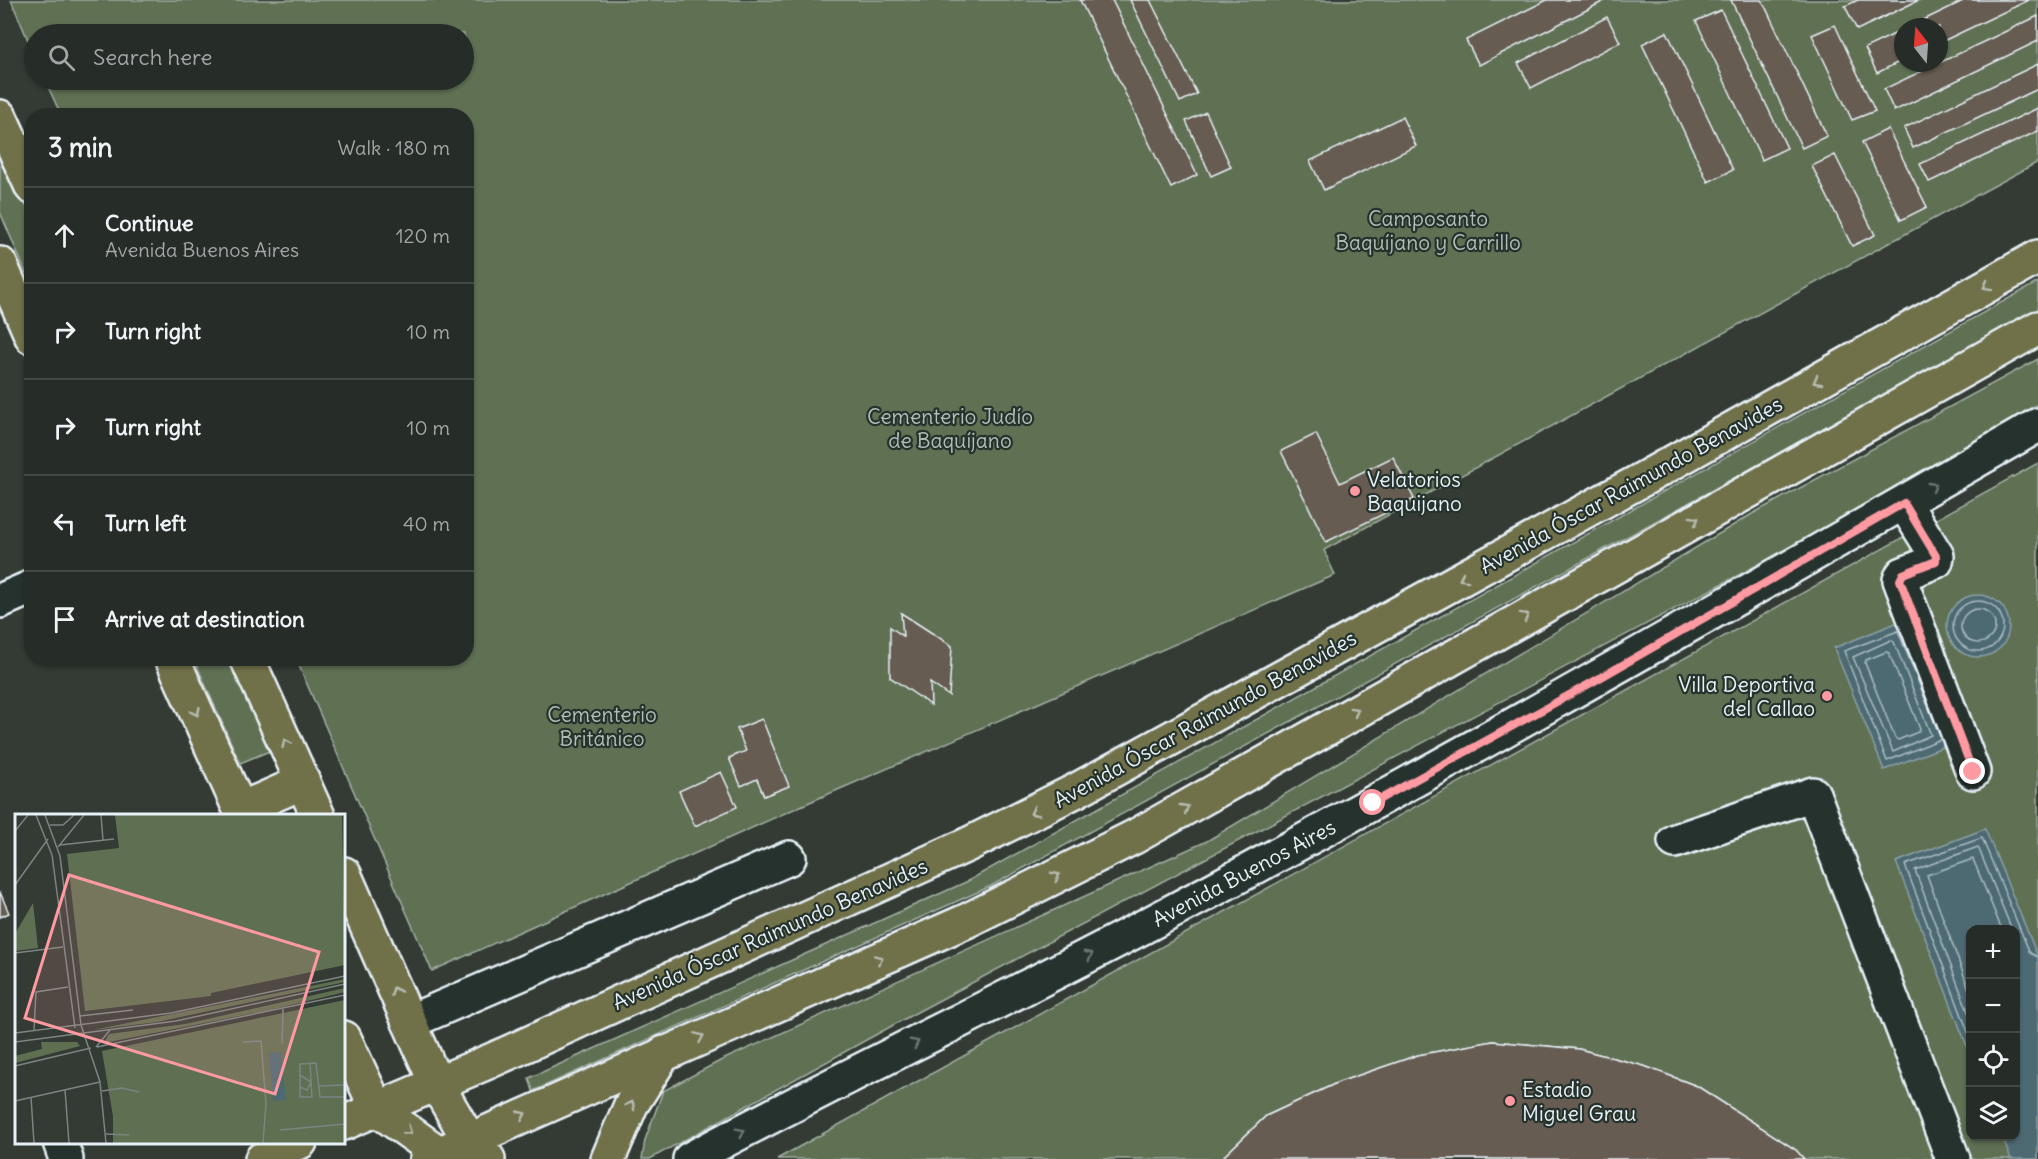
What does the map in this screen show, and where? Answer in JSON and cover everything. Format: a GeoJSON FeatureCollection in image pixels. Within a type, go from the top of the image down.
{"type":"FeatureCollection","features":[{"type":"Feature","properties":{"kind":"main road"},"geometry":{"type":"LineString","coordinates":[[1,121],[24,170]]}},
{"type":"Feature","properties":{"kind":"main road","name":"Avenida Óscar Raimundo Benavides"},"geometry":{"type":"LineString","coordinates":[[345,1123],[490,1061],[945,855],[1075,791],[1647,477],[2038,257]]}},
{"type":"Feature","properties":{"kind":"main road"},"geometry":{"type":"LineString","coordinates":[[0,264],[24,319]]}},
{"type":"Feature","properties":{"kind":"main road"},"geometry":{"type":"LineString","coordinates":[[454,1154],[664,1053],[966,921],[1134,837],[2038,328]]}},
{"type":"Feature","properties":{"kind":"main road"},"geometry":{"type":"LineString","coordinates":[[176,666],[242,812],[303,782]]}},
{"type":"Feature","properties":{"kind":"main road"},"geometry":{"type":"LineString","coordinates":[[251,666],[317,814]]}},
{"type":"Feature","properties":{"kind":"main road"},"geometry":{"type":"LineString","coordinates":[[345,876],[436,1083],[454,1154]]}},
{"type":"Feature","properties":{"kind":"main road"},"geometry":{"type":"LineString","coordinates":[[345,1040],[377,1108],[454,1154]]}},
{"type":"Feature","properties":{"kind":"main road"},"geometry":{"type":"LineString","coordinates":[[608,1159],[631,1105],[664,1053]]}},
{"type":"Feature","properties":{"kind":"main road"},"geometry":{"type":"LineString","coordinates":[[262,1159],[298,1144]]}},
{"type":"Feature","properties":{"kind":"street","name":"Avenida Buenos Aires"},"geometry":{"type":"LineString","coordinates":[[690,1159],[1141,928],[1373,803],[1612,671],[2038,425]]}},
{"type":"Feature","properties":{"kind":"street"},"geometry":{"type":"LineString","coordinates":[[1904,503],[1936,556],[1936,561],[1903,574],[1900,580],[1973,772]]}},
{"type":"Feature","properties":{"kind":"street"},"geometry":{"type":"LineString","coordinates":[[0,601],[24,590]]}},
{"type":"Feature","properties":{"kind":"street"},"geometry":{"type":"LineString","coordinates":[[1675,841],[1813,794],[1953,1159]]}},
{"type":"Feature","properties":{"kind":"street"},"geometry":{"type":"LineString","coordinates":[[409,1022],[789,858]]}},
{"type":"Feature","properties":{"kind":"street"},"geometry":{"type":"LineString","coordinates":[[60,1144],[66,1159]]}},
{"type":"Feature","properties":{"kind":"green space"},"geometry":{"type":"Polygon","coordinates":[[[11,0],[2038,0],[2038,162],[1324,550],[1335,575],[803,805],[432,971],[299,666],[474,666],[474,108],[58,108],[50,90],[474,90],[474,24],[24,24],[24,31],[11,0]]]}},
{"type":"Feature","properties":{"kind":"green space"},"geometry":{"type":"Polygon","coordinates":[[[0,149],[24,202],[24,269],[0,212],[0,149]]]}},
{"type":"Feature","properties":{"kind":"green space"},"geometry":{"type":"Polygon","coordinates":[[[2038,282],[2038,311],[991,886],[533,1091],[529,1078],[966,882],[2038,282]]]}},
{"type":"Feature","properties":{"kind":"green space"},"geometry":{"type":"Polygon","coordinates":[[[2038,359],[2038,404],[1804,540],[919,1011],[650,1159],[642,1159],[645,1140],[663,1091],[720,1061],[1207,841],[1752,514],[2038,359]]]}},
{"type":"Feature","properties":{"kind":"green space","name":"Villa Deportiva del Callao"},"geometry":{"type":"Polygon","coordinates":[[[2038,463],[2038,1159],[777,1159],[2038,463]]]}},
{"type":"Feature","properties":{"kind":"green space"},"geometry":{"type":"Polygon","coordinates":[[[197,666],[234,666],[272,750],[240,763],[197,666]]]}},
{"type":"Feature","properties":{"kind":"water"},"geometry":{"type":"Polygon","coordinates":[[[1978,595],[2000,604],[2009,626],[2000,648],[1978,657],[1956,648],[1947,626],[1956,604],[1978,595]]]}},
{"type":"Feature","properties":{"kind":"water"},"geometry":{"type":"Polygon","coordinates":[[[1901,621],[1950,744],[1884,770],[1834,648],[1901,621]]]}},
{"type":"Feature","properties":{"kind":"water"},"geometry":{"type":"Polygon","coordinates":[[[1985,829],[2038,957],[2038,1159],[2011,1159],[2004,1141],[2020,1141],[2020,925],[1966,925],[1966,1044],[1896,862],[1985,829]]]}},
{"type":"Feature","properties":{"kind":"building"},"geometry":{"type":"Polygon","coordinates":[[[1080,0],[1112,0],[1197,175],[1171,188],[1080,0]]]}},
{"type":"Feature","properties":{"kind":"building"},"geometry":{"type":"Polygon","coordinates":[[[1130,0],[1150,0],[1197,94],[1180,102],[1130,0]]]}},
{"type":"Feature","properties":{"kind":"building"},"geometry":{"type":"Polygon","coordinates":[[[1547,0],[1606,0],[1479,65],[1466,40],[1547,0]]]}},
{"type":"Feature","properties":{"kind":"building"},"geometry":{"type":"Polygon","coordinates":[[[1731,0],[1762,0],[1827,136],[1802,148],[1731,0]]]}},
{"type":"Feature","properties":{"kind":"building"},"geometry":{"type":"Polygon","coordinates":[[[1858,0],[1919,0],[1857,30],[1845,6],[1858,0]]]}},
{"type":"Feature","properties":{"kind":"building"},"geometry":{"type":"Polygon","coordinates":[[[1965,0],[2029,0],[1948,39],[1948,18],[1928,18],[1965,0]]]}},
{"type":"Feature","properties":{"kind":"building"},"geometry":{"type":"Polygon","coordinates":[[[1721,10],[1787,148],[1762,160],[1696,21],[1721,10]]]}},
{"type":"Feature","properties":{"kind":"building"},"geometry":{"type":"Polygon","coordinates":[[[2038,16],[2038,41],[1894,111],[1884,89],[1920,72],[1948,72],[1948,59],[2038,16]]]}},
{"type":"Feature","properties":{"kind":"building"},"geometry":{"type":"Polygon","coordinates":[[[1607,17],[1620,42],[1531,88],[1518,63],[1607,17]]]}},
{"type":"Feature","properties":{"kind":"building"},"geometry":{"type":"Polygon","coordinates":[[[1835,25],[1875,111],[1852,120],[1812,35],[1835,25]]]}},
{"type":"Feature","properties":{"kind":"building"},"geometry":{"type":"Polygon","coordinates":[[[1667,32],[1733,170],[1708,182],[1642,44],[1667,32]]]}},
{"type":"Feature","properties":{"kind":"building"},"geometry":{"type":"Polygon","coordinates":[[[1894,34],[1894,64],[1877,73],[1865,48],[1894,34]]]}},
{"type":"Feature","properties":{"kind":"building"},"geometry":{"type":"Polygon","coordinates":[[[2038,64],[2038,89],[1913,148],[1904,128],[2038,64]]]}},
{"type":"Feature","properties":{"kind":"building"},"geometry":{"type":"Polygon","coordinates":[[[2038,108],[2038,131],[1929,182],[1920,164],[2038,108]]]}},
{"type":"Feature","properties":{"kind":"building"},"geometry":{"type":"Polygon","coordinates":[[[1206,112],[1231,167],[1211,176],[1186,121],[1206,112]]]}},
{"type":"Feature","properties":{"kind":"building"},"geometry":{"type":"Polygon","coordinates":[[[1402,117],[1416,146],[1324,190],[1310,161],[1402,117]]]}},
{"type":"Feature","properties":{"kind":"building"},"geometry":{"type":"Polygon","coordinates":[[[1888,129],[1927,207],[1901,220],[1862,142],[1888,129]]]}},
{"type":"Feature","properties":{"kind":"building"},"geometry":{"type":"Polygon","coordinates":[[[1835,155],[1875,235],[1852,246],[1812,166],[1835,155]]]}},
{"type":"Feature","properties":{"kind":"building","name":"Velatorios Baquijano"},"geometry":{"type":"Polygon","coordinates":[[[1316,434],[1340,483],[1393,457],[1414,499],[1326,542],[1281,451],[1316,434]]]}},
{"type":"Feature","properties":{"kind":"building"},"geometry":{"type":"Polygon","coordinates":[[[901,613],[952,646],[949,696],[930,683],[931,705],[890,677],[890,627],[903,636],[901,613]]]}},
{"type":"Feature","properties":{"kind":"building"},"geometry":{"type":"Polygon","coordinates":[[[762,719],[789,786],[764,796],[757,779],[741,786],[729,758],[746,751],[737,729],[762,719]]]}},
{"type":"Feature","properties":{"kind":"building"},"geometry":{"type":"Polygon","coordinates":[[[721,772],[737,807],[695,826],[679,791],[721,772]]]}},
{"type":"Feature","properties":{"kind":"building"},"geometry":{"type":"Polygon","coordinates":[[[0,892],[9,913],[0,917],[0,892]]]}},
{"type":"Feature","properties":{"kind":"building","name":"Estadio Miguel Grau"},"geometry":{"type":"Polygon","coordinates":[[[1493,1041],[1579,1049],[1644,1066],[1697,1086],[1796,1150],[1804,1159],[1221,1159],[1266,1116],[1339,1082],[1418,1055],[1493,1041]]]}},
{"type":"Feature","properties":{"kind":"building","name":"Estadio Miguel Grau"},"geometry":{"type":"Polygon","coordinates":[[[1493,1041],[1579,1049],[1644,1066],[1697,1086],[1796,1150],[1804,1159],[1221,1159],[1266,1116],[1339,1082],[1418,1055],[1493,1041]]]}},
{"type":"Feature","properties":{"kind":"place","name":"Velatorios Baquijano"},"geometry":{"type":"Point","coordinates":[1355,491]}},
{"type":"Feature","properties":{"kind":"place","name":"Villa Deportiva del Callao"},"geometry":{"type":"Point","coordinates":[1827,696]}},
{"type":"Feature","properties":{"kind":"place","name":"Estadio Miguel Grau"},"geometry":{"type":"Point","coordinates":[1510,1101]}},
{"type":"Feature","properties":{"kind":"route"},"geometry":{"type":"LineString","coordinates":[[1373,803],[1591,683],[1904,503],[1935,551],[1936,561],[1903,574],[1900,580],[1973,772]]}},
{"type":"Feature","properties":{"kind":"park label","name":"Camposanto Baquíjano y Carrillo"},"geometry":{"type":"Point","coordinates":[1428,230]}},
{"type":"Feature","properties":{"kind":"park label","name":"Cementerio Judío de Baquíjano"},"geometry":{"type":"Point","coordinates":[950,428]}},
{"type":"Feature","properties":{"kind":"park label","name":"Cementerio Británico"},"geometry":{"type":"Point","coordinates":[602,726]}}]}
